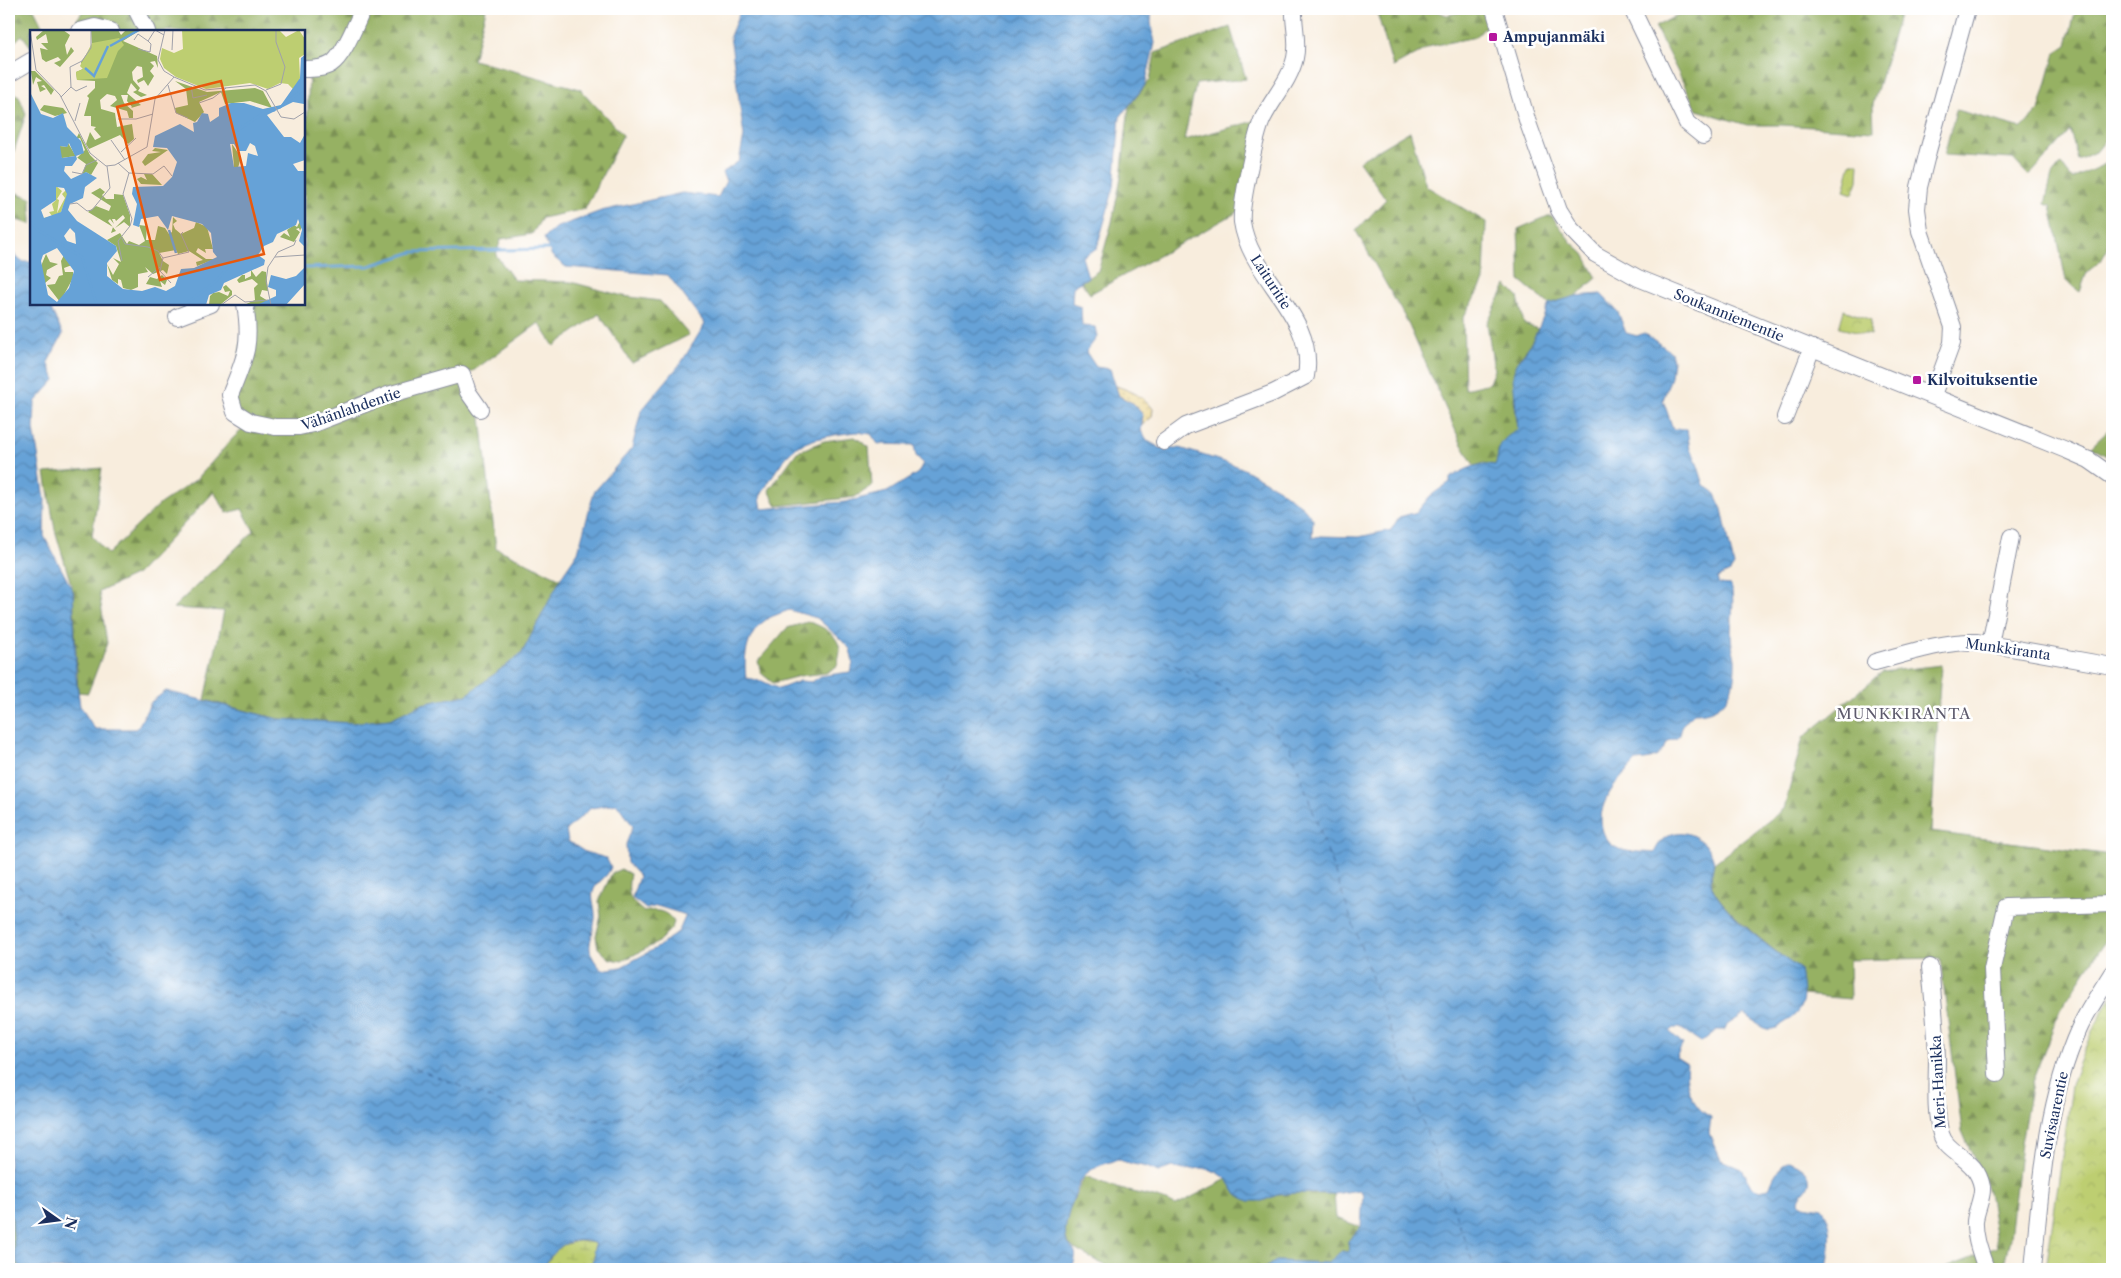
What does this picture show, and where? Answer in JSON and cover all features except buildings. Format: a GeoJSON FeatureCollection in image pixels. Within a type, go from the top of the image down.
{"type":"FeatureCollection","features":[{"type":"Feature","properties":{"kind":"street"},"geometry":{"type":"LineString","coordinates":[[136,9],[146,30]]}},
{"type":"Feature","properties":{"kind":"street"},"geometry":{"type":"LineString","coordinates":[[305,69],[322,68],[332,64],[339,56],[363,9]]}},
{"type":"Feature","properties":{"kind":"street","name":"Laituritie"},"geometry":{"type":"LineString","coordinates":[[1164,442],[1186,426],[1273,393],[1306,376],[1307,354],[1296,321],[1251,252],[1242,221],[1257,136],[1262,119],[1286,79],[1295,59],[1297,46],[1293,19],[1294,9]]}},
{"type":"Feature","properties":{"kind":"street","name":"Soukanniementie"},"geometry":{"type":"LineString","coordinates":[[1494,9],[1528,123],[1559,210],[1571,229],[1595,254],[1638,278],[2074,453],[2089,460],[2112,476]]}},
{"type":"Feature","properties":{"kind":"street"},"geometry":{"type":"LineString","coordinates":[[1632,9],[1687,123],[1702,136]]}},
{"type":"Feature","properties":{"kind":"street"},"geometry":{"type":"LineString","coordinates":[[1933,395],[1952,343],[1953,327],[1922,238],[1917,209],[1919,187],[1967,9]]}},
{"type":"Feature","properties":{"kind":"street"},"geometry":{"type":"LineString","coordinates":[[83,30],[95,26],[108,30]]}},
{"type":"Feature","properties":{"kind":"street"},"geometry":{"type":"LineString","coordinates":[[9,74],[30,62]]}},
{"type":"Feature","properties":{"kind":"street"},"geometry":{"type":"LineString","coordinates":[[177,317],[208,305]]}},
{"type":"Feature","properties":{"kind":"street","name":"Vähänlahdentie"},"geometry":{"type":"LineString","coordinates":[[245,305],[250,329],[245,360],[230,395],[235,412],[251,422],[262,425],[300,427],[313,424],[388,395],[467,373],[468,392],[480,409]]}},
{"type":"Feature","properties":{"kind":"street"},"geometry":{"type":"LineString","coordinates":[[1784,417],[1812,348]]}},
{"type":"Feature","properties":{"kind":"street"},"geometry":{"type":"LineString","coordinates":[[1990,644],[2011,537]]}},
{"type":"Feature","properties":{"kind":"street","name":"Munkkiranta"},"geometry":{"type":"LineString","coordinates":[[1875,662],[1947,643],[1963,642],[1990,644],[2112,666]]}},
{"type":"Feature","properties":{"kind":"street"},"geometry":{"type":"LineString","coordinates":[[1997,1074],[1992,969],[2006,907],[2112,904]]}},
{"type":"Feature","properties":{"kind":"street","name":"Meri-Hanikka"},"geometry":{"type":"LineString","coordinates":[[1930,967],[1937,1057],[1937,1108],[1941,1136],[1947,1144],[1966,1159],[1976,1170],[1982,1187],[1975,1223],[1978,1247],[1986,1269]]}},
{"type":"Feature","properties":{"kind":"street","name":"Suvisaarentie"},"geometry":{"type":"LineString","coordinates":[[2033,1269],[2043,1167],[2056,1096],[2065,1065],[2080,1027],[2112,973]]}},
{"type":"Feature","properties":{"kind":"green space"},"geometry":{"type":"Polygon","coordinates":[[[9,9],[34,9],[44,30],[30,30],[30,46],[22,35],[9,47],[9,9]]]}},
{"type":"Feature","properties":{"kind":"green space"},"geometry":{"type":"Polygon","coordinates":[[[84,9],[486,9],[473,60],[580,89],[623,135],[585,209],[542,218],[532,234],[501,239],[496,255],[514,280],[571,282],[623,296],[660,301],[689,335],[632,363],[599,314],[554,346],[539,323],[473,371],[462,374],[480,409],[496,548],[561,579],[522,653],[467,695],[422,704],[390,719],[353,723],[278,719],[205,700],[224,611],[173,608],[254,531],[242,509],[227,513],[214,492],[137,574],[99,592],[107,643],[88,693],[78,692],[73,591],[55,530],[45,473],[102,468],[92,536],[108,554],[160,504],[197,479],[233,438],[251,422],[235,412],[245,305],[305,305],[305,180],[309,70],[305,69],[305,30],[96,30],[95,27],[76,21],[84,9]]]}},
{"type":"Feature","properties":{"kind":"green space"},"geometry":{"type":"Polygon","coordinates":[[[1376,9],[1435,9],[1447,15],[1474,9],[1485,9],[1488,24],[1476,37],[1431,46],[1393,67],[1376,9]]]}},
{"type":"Feature","properties":{"kind":"green space"},"geometry":{"type":"Polygon","coordinates":[[[1689,9],[1880,9],[1880,12],[1900,12],[1873,104],[1874,131],[1782,125],[1747,125],[1697,110],[1655,27],[1689,9]]]}},
{"type":"Feature","properties":{"kind":"green space"},"geometry":{"type":"Polygon","coordinates":[[[2076,9],[2112,9],[2112,132],[2097,151],[2078,160],[2070,131],[2029,176],[2013,159],[1944,155],[1956,110],[2022,128],[2039,110],[2055,53],[2067,45],[2076,9]]]}},
{"type":"Feature","properties":{"kind":"green space"},"geometry":{"type":"Polygon","coordinates":[[[1230,27],[1246,79],[1196,84],[1184,140],[1262,119],[1243,209],[1090,294],[1081,282],[1098,271],[1112,222],[1121,177],[1129,106],[1150,80],[1155,53],[1230,27]]]}},
{"type":"Feature","properties":{"kind":"green space"},"geometry":{"type":"Polygon","coordinates":[[[9,89],[19,96],[26,114],[9,166],[9,89]]]}},
{"type":"Feature","properties":{"kind":"green space"},"geometry":{"type":"Polygon","coordinates":[[[1410,131],[1426,186],[1486,222],[1484,281],[1463,318],[1465,389],[1489,383],[1494,370],[1487,323],[1506,285],[1518,297],[1524,324],[1538,329],[1531,344],[1520,357],[1514,400],[1518,430],[1498,450],[1498,459],[1495,465],[1483,463],[1475,467],[1461,443],[1407,321],[1356,231],[1386,199],[1359,161],[1410,131]]]}},
{"type":"Feature","properties":{"kind":"green space"},"geometry":{"type":"Polygon","coordinates":[[[2112,161],[2112,227],[2107,231],[2112,241],[2101,261],[2087,272],[2080,292],[2066,281],[2051,206],[2045,204],[2052,175],[2061,164],[2072,179],[2112,161]]]}},
{"type":"Feature","properties":{"kind":"green space"},"geometry":{"type":"Polygon","coordinates":[[[1851,163],[1859,163],[1858,181],[1853,194],[1844,191],[1851,163]]]}},
{"type":"Feature","properties":{"kind":"green space"},"geometry":{"type":"Polygon","coordinates":[[[9,190],[30,198],[30,224],[9,218],[9,190]]]}},
{"type":"Feature","properties":{"kind":"green space"},"geometry":{"type":"Polygon","coordinates":[[[1552,216],[1571,242],[1584,254],[1597,278],[1576,296],[1549,304],[1520,281],[1518,229],[1552,216]]]}},
{"type":"Feature","properties":{"kind":"green space"},"geometry":{"type":"Polygon","coordinates":[[[1844,310],[1871,320],[1870,335],[1839,328],[1844,310]]]}},
{"type":"Feature","properties":{"kind":"green space"},"geometry":{"type":"Polygon","coordinates":[[[2110,429],[2112,430],[2112,459],[2091,447],[2110,429]]]}},
{"type":"Feature","properties":{"kind":"green space"},"geometry":{"type":"Polygon","coordinates":[[[855,437],[869,447],[872,486],[855,497],[777,506],[769,490],[797,452],[824,441],[855,437]]]}},
{"type":"Feature","properties":{"kind":"green space"},"geometry":{"type":"Polygon","coordinates":[[[808,622],[828,631],[836,639],[840,650],[837,666],[826,673],[799,676],[773,683],[761,673],[758,661],[787,628],[808,622]]]}},
{"type":"Feature","properties":{"kind":"green space"},"geometry":{"type":"Polygon","coordinates":[[[1941,665],[1931,832],[2112,855],[2112,931],[2060,1010],[2032,1082],[2021,1143],[2010,1237],[2003,1269],[1941,1269],[1997,1247],[1988,1191],[1962,1131],[1940,958],[1849,960],[1850,999],[1803,995],[1800,969],[1765,943],[1737,918],[1716,895],[1711,883],[1714,863],[1784,809],[1803,738],[1882,672],[1941,665]]]}},
{"type":"Feature","properties":{"kind":"green space"},"geometry":{"type":"Polygon","coordinates":[[[621,869],[630,874],[630,896],[644,912],[657,911],[664,913],[674,922],[672,928],[657,943],[622,961],[610,959],[598,948],[596,936],[601,916],[599,901],[612,873],[621,869]]]}},
{"type":"Feature","properties":{"kind":"green space"},"geometry":{"type":"Polygon","coordinates":[[[2112,996],[2112,1269],[2046,1269],[2073,1079],[2091,1033],[2112,996]]]}},
{"type":"Feature","properties":{"kind":"green space"},"geometry":{"type":"Polygon","coordinates":[[[1085,1176],[1120,1189],[1158,1198],[1176,1205],[1227,1179],[1237,1195],[1262,1201],[1277,1195],[1295,1193],[1334,1194],[1336,1218],[1361,1227],[1348,1241],[1349,1252],[1341,1251],[1329,1263],[1276,1261],[1263,1269],[1115,1269],[1078,1251],[1066,1239],[1065,1224],[1074,1198],[1085,1176]]]}},
{"type":"Feature","properties":{"kind":"green space"},"geometry":{"type":"Polygon","coordinates":[[[9,1214],[12,1217],[15,1255],[18,1264],[28,1269],[9,1269],[9,1214]]]}},
{"type":"Feature","properties":{"kind":"green space"},"geometry":{"type":"Polygon","coordinates":[[[578,1241],[594,1243],[595,1255],[589,1269],[542,1269],[559,1246],[578,1241]]]}},
{"type":"Feature","properties":{"kind":"sand"},"geometry":{"type":"Polygon","coordinates":[[[1114,385],[1145,400],[1153,409],[1152,417],[1141,426],[1134,404],[1119,396],[1114,385]]]}},
{"type":"Feature","properties":{"kind":"water"},"geometry":{"type":"Polygon","coordinates":[[[741,9],[1152,9],[1151,23],[1155,43],[1145,85],[1120,117],[1114,187],[1097,248],[1082,257],[1088,277],[1073,287],[1072,304],[1081,307],[1082,326],[1095,327],[1097,337],[1086,352],[1096,367],[1110,369],[1119,396],[1134,404],[1143,415],[1141,431],[1148,441],[1160,448],[1180,448],[1240,467],[1279,489],[1303,507],[1313,519],[1312,538],[1320,536],[1359,537],[1391,530],[1399,517],[1417,512],[1430,496],[1450,482],[1450,478],[1472,467],[1483,464],[1495,465],[1502,443],[1518,430],[1513,377],[1515,367],[1534,338],[1549,304],[1576,296],[1601,294],[1618,312],[1626,333],[1637,336],[1644,333],[1671,352],[1673,360],[1671,377],[1663,400],[1673,429],[1687,429],[1690,450],[1695,457],[1704,485],[1714,492],[1722,509],[1734,566],[1730,572],[1717,578],[1719,584],[1731,585],[1733,605],[1731,642],[1735,659],[1734,680],[1722,704],[1705,712],[1694,713],[1684,723],[1679,737],[1668,741],[1656,757],[1636,761],[1623,775],[1606,800],[1601,818],[1602,828],[1610,843],[1619,849],[1629,851],[1654,853],[1663,839],[1674,833],[1694,836],[1705,844],[1712,855],[1711,885],[1719,899],[1739,921],[1778,954],[1800,969],[1803,993],[1801,1006],[1792,1017],[1776,1028],[1764,1028],[1744,1014],[1727,1025],[1725,1030],[1717,1030],[1701,1042],[1680,1028],[1674,1028],[1670,1032],[1683,1044],[1676,1057],[1687,1064],[1688,1087],[1694,1102],[1704,1113],[1711,1117],[1709,1133],[1721,1160],[1742,1169],[1752,1186],[1759,1191],[1769,1189],[1776,1173],[1789,1161],[1798,1165],[1808,1174],[1809,1183],[1799,1202],[1804,1205],[1822,1208],[1829,1222],[1830,1237],[1827,1269],[1263,1269],[1276,1261],[1329,1263],[1341,1251],[1349,1252],[1348,1241],[1361,1227],[1363,1194],[1359,1190],[1334,1194],[1295,1193],[1277,1195],[1262,1201],[1249,1201],[1237,1195],[1227,1179],[1217,1172],[1202,1168],[1184,1170],[1172,1167],[1158,1172],[1119,1160],[1096,1168],[1087,1173],[1081,1181],[1070,1207],[1065,1233],[1068,1243],[1075,1252],[1075,1260],[1073,1266],[1066,1269],[589,1269],[595,1255],[593,1251],[594,1243],[577,1240],[563,1245],[552,1255],[542,1269],[28,1269],[18,1265],[15,1255],[12,1217],[9,1214],[9,250],[22,262],[30,262],[30,305],[50,305],[63,334],[48,362],[55,380],[35,402],[34,429],[45,499],[44,536],[73,591],[76,677],[80,706],[95,729],[137,729],[151,702],[166,691],[278,719],[353,723],[390,719],[422,704],[467,695],[522,653],[563,574],[578,552],[594,492],[632,448],[641,411],[681,363],[705,324],[668,275],[566,267],[552,256],[544,238],[555,228],[601,211],[682,193],[718,197],[726,181],[722,173],[739,161],[744,136],[730,36],[741,9]],[[857,432],[834,435],[818,438],[797,447],[781,464],[760,497],[762,509],[845,502],[887,492],[918,473],[923,463],[916,456],[914,445],[878,444],[871,434],[857,432]],[[789,610],[767,619],[755,631],[746,653],[746,678],[762,681],[779,689],[800,681],[812,682],[821,676],[850,672],[853,663],[850,649],[817,618],[789,610]],[[617,804],[591,808],[566,830],[568,841],[585,852],[606,858],[611,867],[594,888],[593,892],[595,919],[590,951],[602,970],[621,967],[658,947],[679,931],[686,915],[657,906],[646,909],[632,898],[639,876],[627,863],[626,844],[633,826],[617,804]]]}},
{"type":"Feature","properties":{"kind":"waterway"},"geometry":{"type":"LineString","coordinates":[[305,268],[369,266],[413,252],[549,249]]}},
{"type":"Feature","properties":{"kind":"ferry route"},"geometry":{"type":"LineString","coordinates":[[9,879],[107,948],[290,1018],[502,1103],[610,1122],[729,1063],[827,943],[922,821],[990,710],[1072,654],[1160,659],[1231,691],[1290,746],[1475,1269]]}},
{"type":"Feature","properties":{"kind":"place","name":"Ampujanmäki"},"geometry":{"type":"Point","coordinates":[1493,37]}},
{"type":"Feature","properties":{"kind":"place","name":"Kilvoituksentie"},"geometry":{"type":"Point","coordinates":[1917,380]}},
{"type":"Feature","properties":{"kind":"district","name":"MUNKKIRANTA"},"geometry":{"type":"Point","coordinates":[1904,713]}}]}
